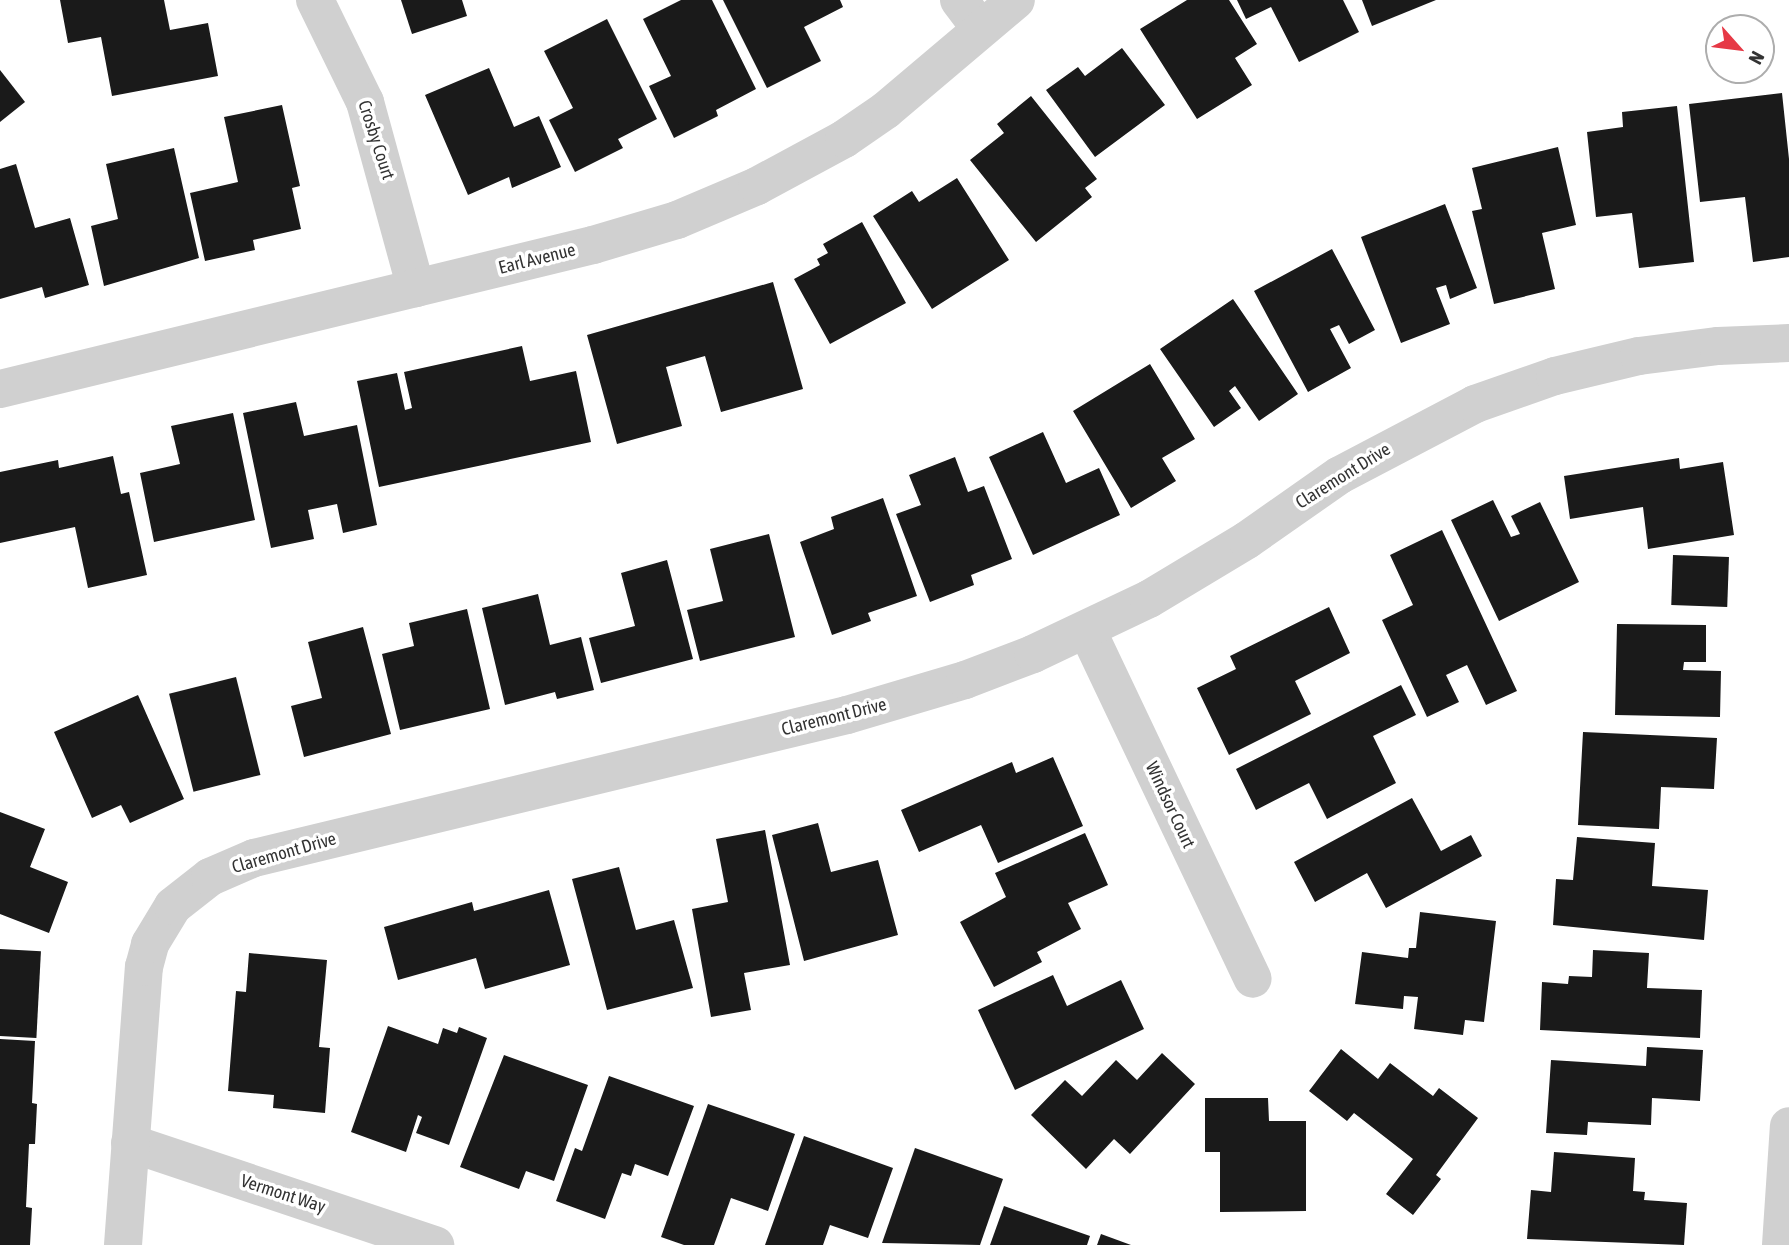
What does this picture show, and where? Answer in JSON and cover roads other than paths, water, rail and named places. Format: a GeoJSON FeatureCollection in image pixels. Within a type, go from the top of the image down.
{"type":"FeatureCollection","features":[{"type":"Feature","properties":{"kind":"street","name":"Crosby Court"},"geometry":{"type":"LineString","coordinates":[[315,0],[365,102],[416,288]]}},
{"type":"Feature","properties":{"kind":"street","name":"Earl Avenue"},"geometry":{"type":"LineString","coordinates":[[0,389],[625,237],[728,200],[844,139],[970,14],[1016,0]]}},
{"type":"Feature","properties":{"kind":"street","name":"Claremont Drive"},"geometry":{"type":"LineString","coordinates":[[123,1245],[140,994],[150,944],[173,906],[210,877],[254,858],[878,706],[998,668],[1087,630],[1200,570],[1373,455],[1475,404],[1555,376],[1639,356],[1718,346],[1789,343]]}},
{"type":"Feature","properties":{"kind":"street","name":"Windsor Court"},"geometry":{"type":"LineString","coordinates":[[1087,630],[1253,979]]}},
{"type":"Feature","properties":{"kind":"street"},"geometry":{"type":"LineString","coordinates":[[1781,1245],[1789,1126]]}},
{"type":"Feature","properties":{"kind":"street","name":"Vermont Way"},"geometry":{"type":"LineString","coordinates":[[130,1143],[435,1245]]}}]}
